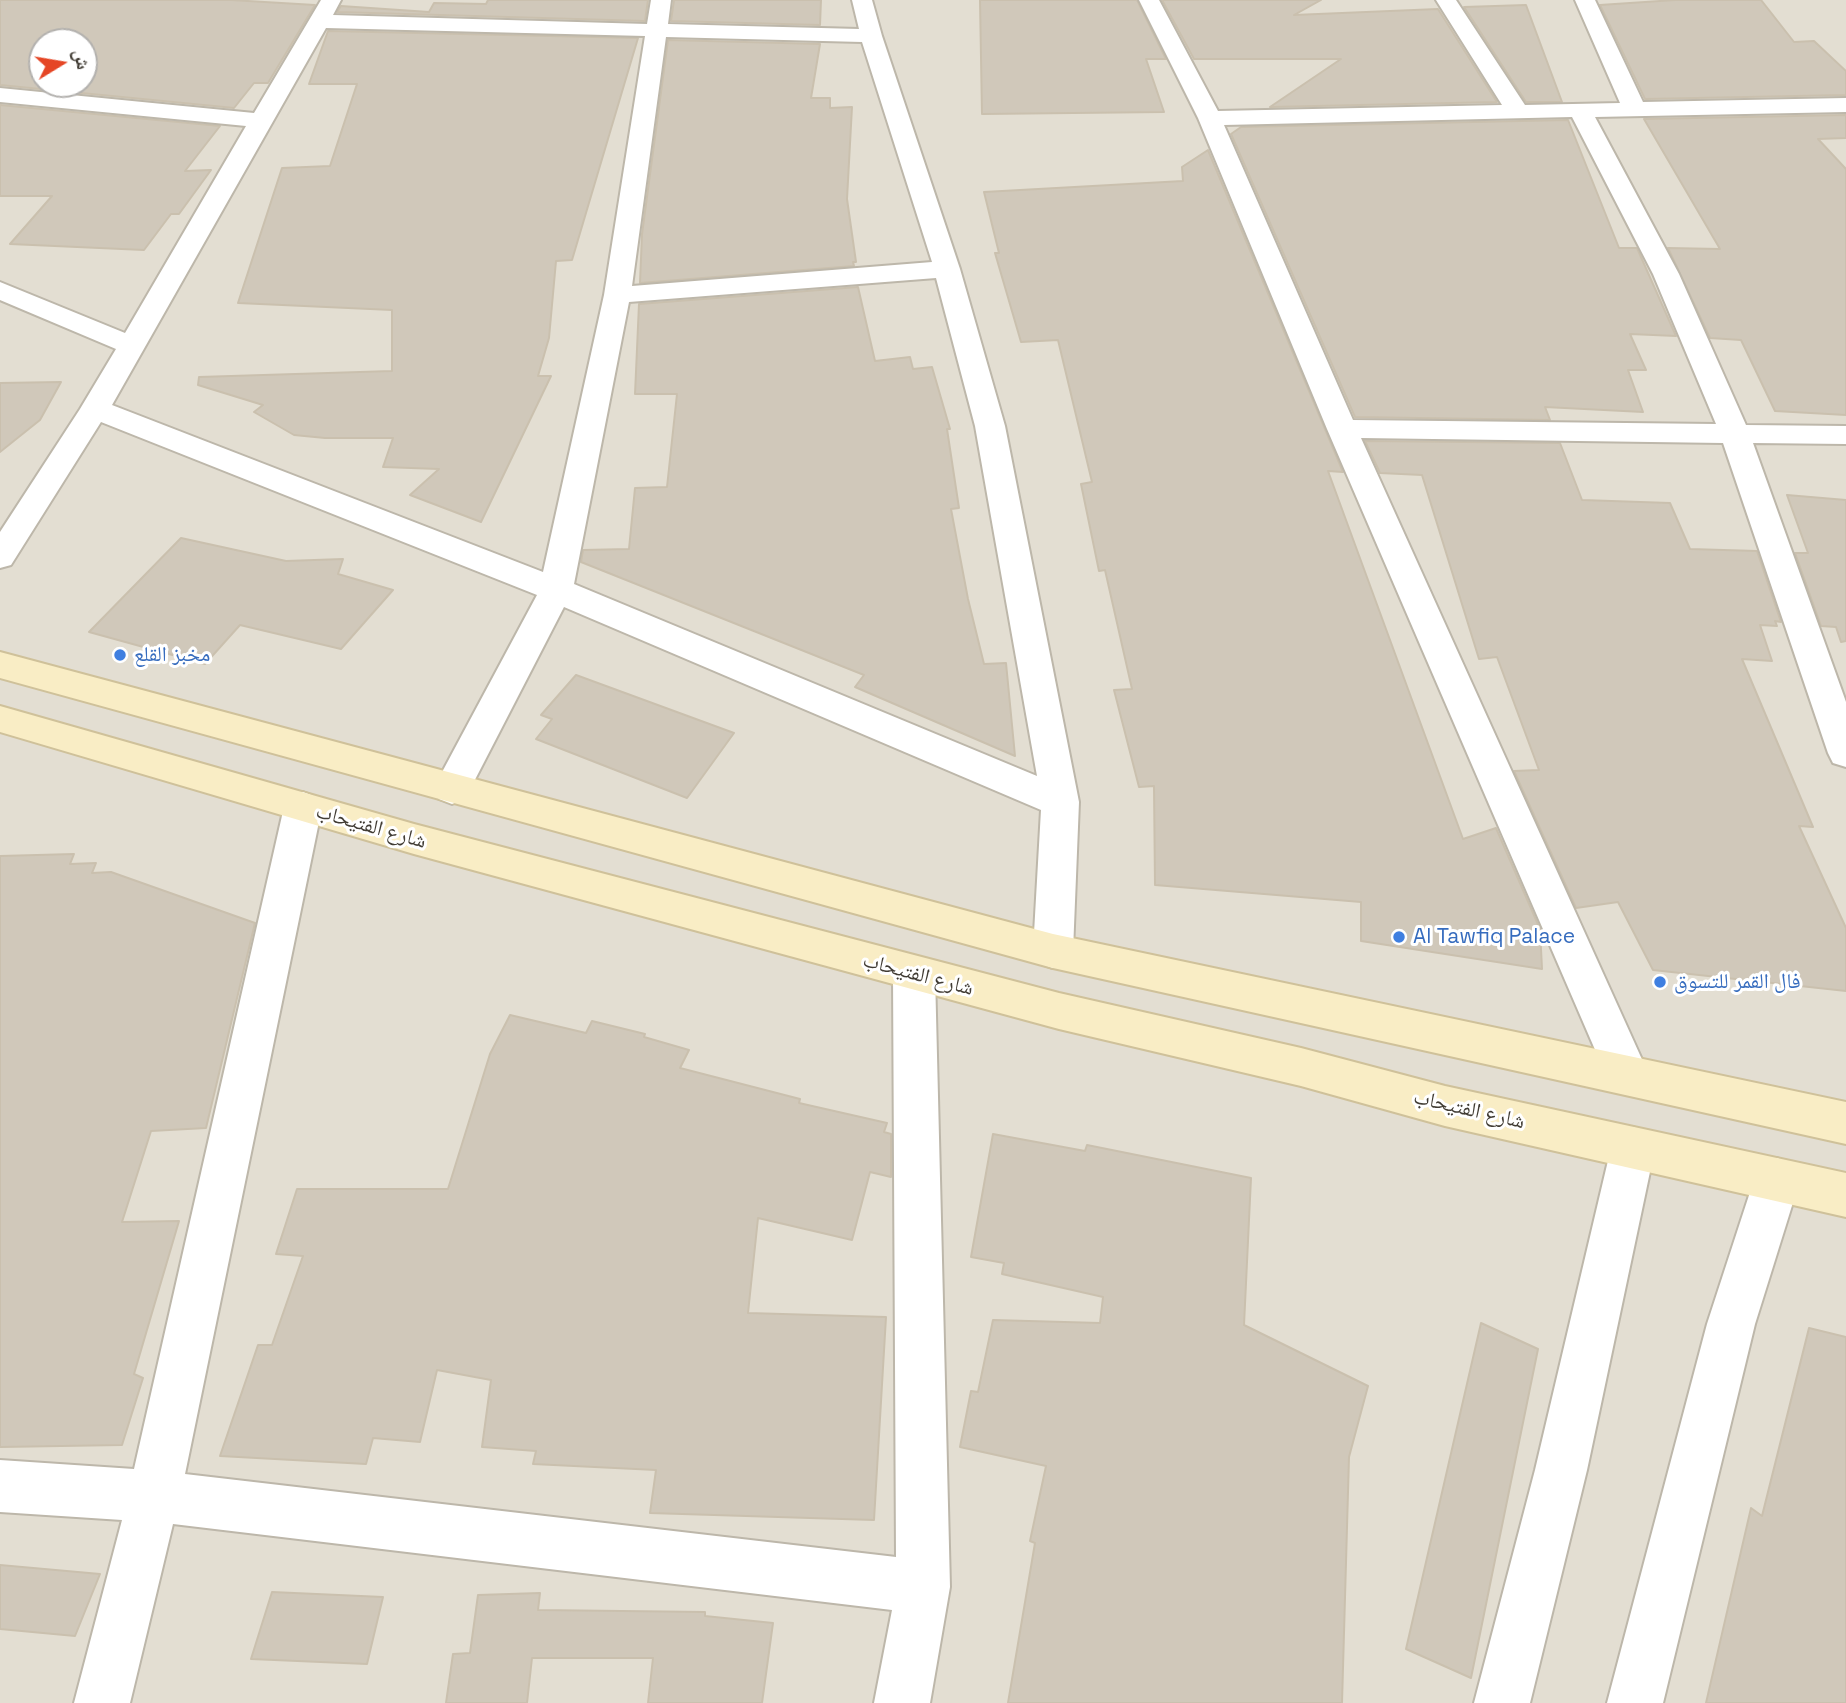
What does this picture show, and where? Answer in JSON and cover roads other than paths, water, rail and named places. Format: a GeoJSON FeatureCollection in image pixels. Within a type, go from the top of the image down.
{"type":"FeatureCollection","features":[{"type":"Feature","properties":{"kind":"main road"},"geometry":{"type":"LineString","coordinates":[[0,665],[1053,951],[1846,1123]]}},
{"type":"Feature","properties":{"kind":"main road","name":"شارع الفتيحاب"},"geometry":{"type":"LineString","coordinates":[[0,719],[303,807],[915,974],[1059,1011],[1301,1067],[1445,1106],[1846,1195]]}},
{"type":"Feature","properties":{"kind":"street"},"geometry":{"type":"LineString","coordinates":[[862,0],[871,36],[947,269],[990,426],[1060,802],[1053,951]]}},
{"type":"Feature","properties":{"kind":"street"},"geometry":{"type":"LineString","coordinates":[[1149,0],[1210,118],[1342,429],[1627,1075]]}},
{"type":"Feature","properties":{"kind":"street"},"geometry":{"type":"LineString","coordinates":[[1446,0],[1518,112]]}},
{"type":"Feature","properties":{"kind":"street"},"geometry":{"type":"LineString","coordinates":[[1585,0],[1634,108]]}},
{"type":"Feature","properties":{"kind":"street"},"geometry":{"type":"LineString","coordinates":[[0,557],[94,409],[324,10],[659,14],[871,36]]}},
{"type":"Feature","properties":{"kind":"street"},"geometry":{"type":"LineString","coordinates":[[452,789],[556,590],[617,295],[659,14]]}},
{"type":"Feature","properties":{"kind":"street"},"geometry":{"type":"LineString","coordinates":[[0,95],[261,121]]}},
{"type":"Feature","properties":{"kind":"street"},"geometry":{"type":"LineString","coordinates":[[1210,118],[1846,105]]}},
{"type":"Feature","properties":{"kind":"street"},"geometry":{"type":"LineString","coordinates":[[1580,110],[1666,274],[1734,432],[1846,753]]}},
{"type":"Feature","properties":{"kind":"street"},"geometry":{"type":"LineString","coordinates":[[617,295],[947,269]]}},
{"type":"Feature","properties":{"kind":"street"},"geometry":{"type":"LineString","coordinates":[[0,290],[131,345]]}},
{"type":"Feature","properties":{"kind":"street"},"geometry":{"type":"LineString","coordinates":[[94,409],[556,590],[1060,802]]}},
{"type":"Feature","properties":{"kind":"street"},"geometry":{"type":"LineString","coordinates":[[1342,429],[1846,435]]}},
{"type":"Feature","properties":{"kind":"street"},"geometry":{"type":"LineString","coordinates":[[102,1703],[154,1496],[303,807]]}},
{"type":"Feature","properties":{"kind":"street"},"geometry":{"type":"LineString","coordinates":[[902,1703],[923,1587],[915,974]]}},
{"type":"Feature","properties":{"kind":"street"},"geometry":{"type":"LineString","coordinates":[[1502,1703],[1561,1470],[1633,1148]]}},
{"type":"Feature","properties":{"kind":"street"},"geometry":{"type":"LineString","coordinates":[[1635,1703],[1731,1324],[1777,1180]]}},
{"type":"Feature","properties":{"kind":"street"},"geometry":{"type":"LineString","coordinates":[[0,1486],[154,1496],[923,1587]]}},
{"type":"Feature","properties":{"kind":"place","name":"مخبز القلع"},"geometry":{"type":"Point","coordinates":[120,655]}},
{"type":"Feature","properties":{"kind":"place","name":"Al Tawfiq Palace"},"geometry":{"type":"Point","coordinates":[1399,937]}},
{"type":"Feature","properties":{"kind":"place","name":"فال القمر للتسوق"},"geometry":{"type":"Point","coordinates":[1660,982]}}]}
